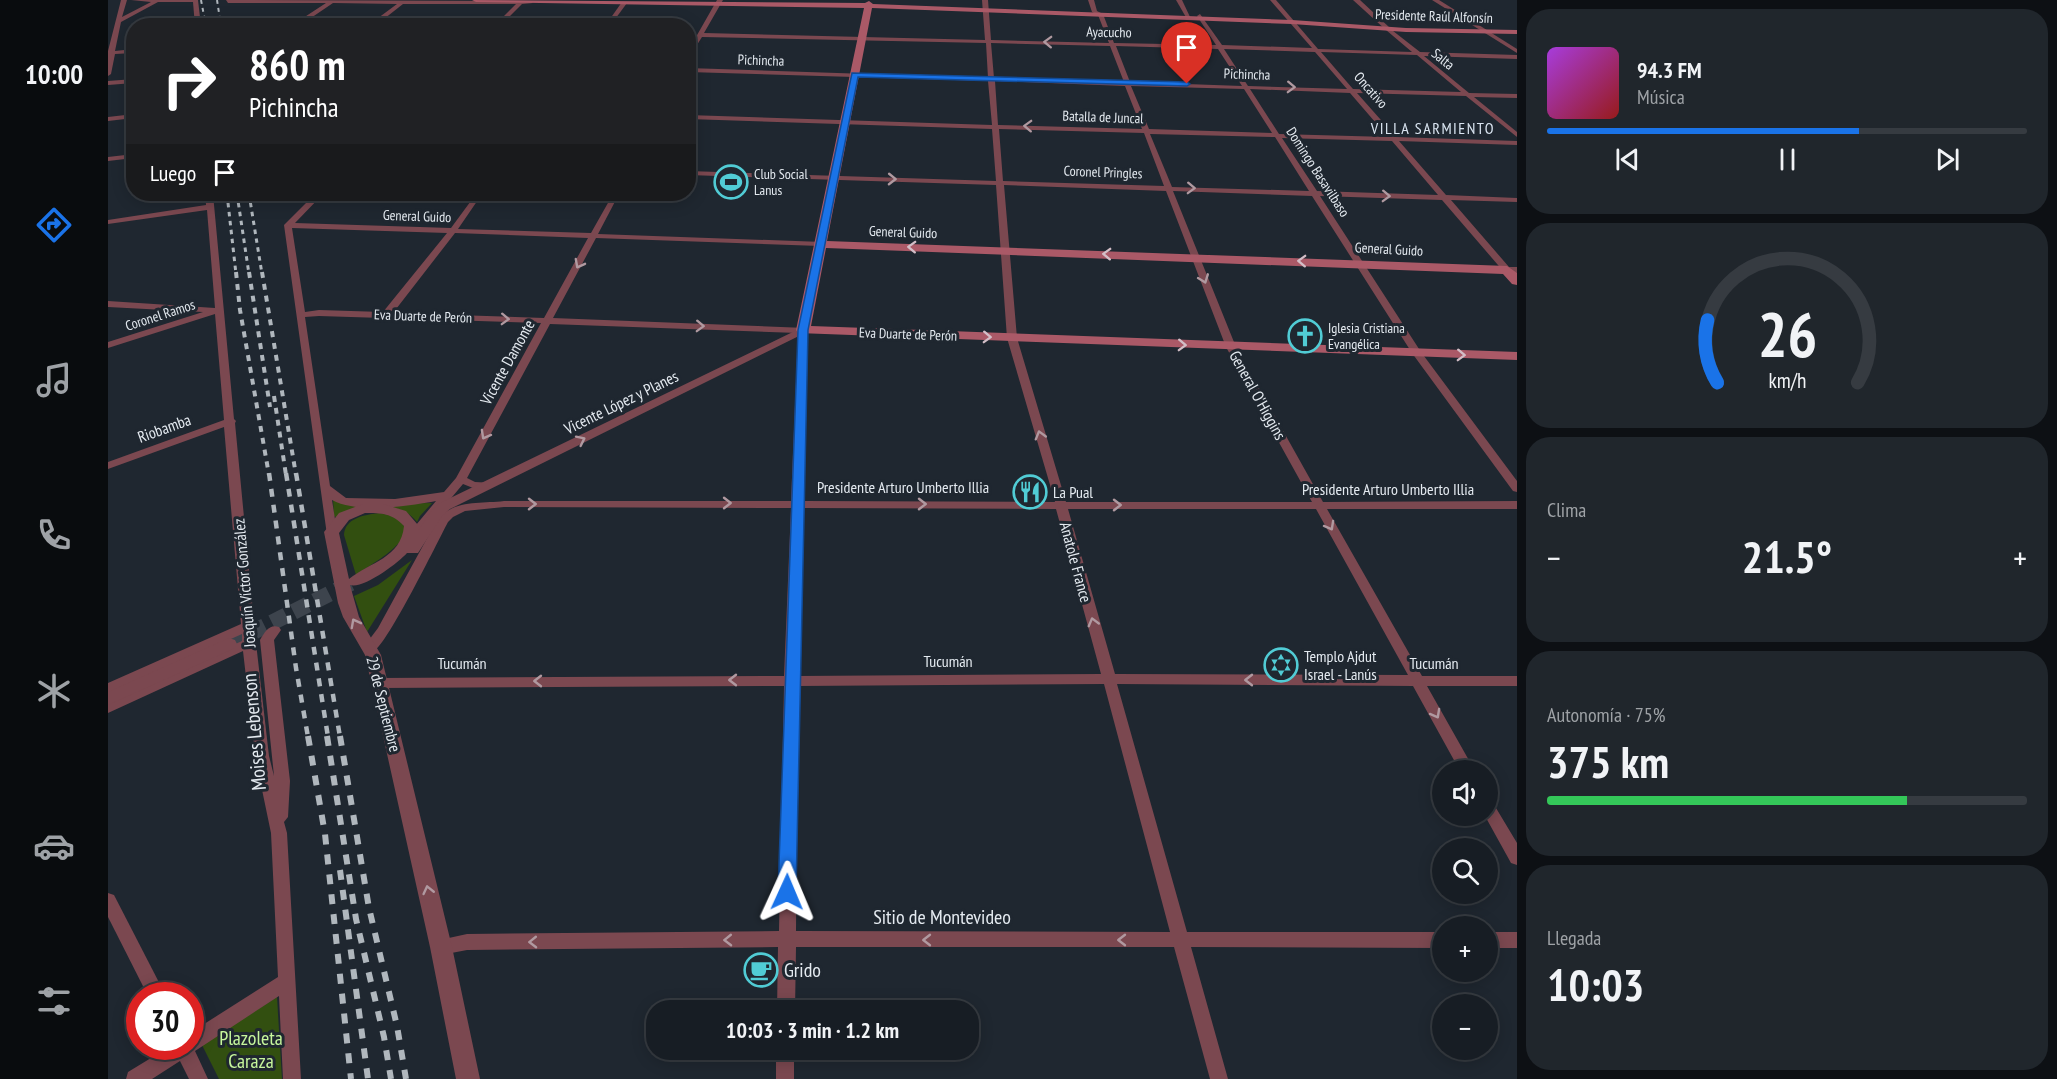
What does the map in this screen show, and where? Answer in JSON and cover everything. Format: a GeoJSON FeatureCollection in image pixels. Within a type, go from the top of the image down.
{"type":"FeatureCollection","features":[{"type":"Feature","properties":{"kind":"main road"},"geometry":{"type":"LineString","coordinates":[[476,0],[524,2]]}},
{"type":"Feature","properties":{"kind":"main road","name":"Presidente Raúl Alfonsín"},"geometry":{"type":"LineString","coordinates":[[545,0],[985,6],[1386,28],[1517,31]]}},
{"type":"Feature","properties":{"kind":"main road","name":"Presidente Raúl Alfonsín"},"geometry":{"type":"LineString","coordinates":[[524,2],[585,0]]}},
{"type":"Feature","properties":{"kind":"main road","name":"Presidente Raúl Alfonsín"},"geometry":{"type":"LineString","coordinates":[[608,0],[625,1]]}},
{"type":"Feature","properties":{"kind":"main road"},"geometry":{"type":"LineString","coordinates":[[803,330],[870,3]]}},
{"type":"Feature","properties":{"kind":"main road","name":"General Guido"},"geometry":{"type":"LineString","coordinates":[[820,244],[1512,270]]}},
{"type":"Feature","properties":{"kind":"main road","name":"Oncativo"},"geometry":{"type":"LineString","coordinates":[[1512,270],[1517,281]]}},
{"type":"Feature","properties":{"kind":"main road","name":"Eva Duarte de Perón"},"geometry":{"type":"LineString","coordinates":[[803,330],[1517,356]]}},
{"type":"Feature","properties":{"kind":"street"},"geometry":{"type":"LineString","coordinates":[[108,74],[110,53],[124,0]]}},
{"type":"Feature","properties":{"kind":"street"},"geometry":{"type":"LineString","coordinates":[[134,0],[195,0],[197,18]]}},
{"type":"Feature","properties":{"kind":"street"},"geometry":{"type":"LineString","coordinates":[[108,26],[157,0]]}},
{"type":"Feature","properties":{"kind":"street"},"geometry":{"type":"LineString","coordinates":[[229,0],[524,2]]}},
{"type":"Feature","properties":{"kind":"street","name":"General O'Higgins"},"geometry":{"type":"LineString","coordinates":[[1091,0],[1127,82],[1231,347],[1462,760]]}},
{"type":"Feature","properties":{"kind":"street"},"geometry":{"type":"LineString","coordinates":[[1179,0],[1188,17]]}},
{"type":"Feature","properties":{"kind":"street","name":"Oncativo"},"geometry":{"type":"LineString","coordinates":[[1273,0],[1393,139],[1512,270]]}},
{"type":"Feature","properties":{"kind":"street","name":"Salta"},"geometry":{"type":"LineString","coordinates":[[1356,0],[1386,28],[1517,135]]}},
{"type":"Feature","properties":{"kind":"street"},"geometry":{"type":"LineString","coordinates":[[1435,0],[1517,51]]}},
{"type":"Feature","properties":{"kind":"street"},"geometry":{"type":"LineString","coordinates":[[308,18],[333,1]]}},
{"type":"Feature","properties":{"kind":"street"},"geometry":{"type":"LineString","coordinates":[[613,18],[625,1]]}},
{"type":"Feature","properties":{"kind":"street"},"geometry":{"type":"LineString","coordinates":[[381,18],[402,2]]}},
{"type":"Feature","properties":{"kind":"street"},"geometry":{"type":"LineString","coordinates":[[505,18],[524,2]]}},
{"type":"Feature","properties":{"kind":"street","name":"Presidente Raúl Alfonsín"},"geometry":{"type":"LineString","coordinates":[[524,2],[596,2]]}},
{"type":"Feature","properties":{"kind":"street"},"geometry":{"type":"LineString","coordinates":[[696,40],[719,2]]}},
{"type":"Feature","properties":{"kind":"street","name":"Anatole France"},"geometry":{"type":"LineString","coordinates":[[985,6],[1012,338],[1061,504],[1219,1079]]}},
{"type":"Feature","properties":{"kind":"street","name":"Domingo Basavilbaso"},"geometry":{"type":"LineString","coordinates":[[1201,17],[1218,47],[1247,86],[1275,134],[1417,353],[1517,489]]}},
{"type":"Feature","properties":{"kind":"street","name":"Ayacucho"},"geometry":{"type":"LineString","coordinates":[[701,35],[863,37],[1517,57]]}},
{"type":"Feature","properties":{"kind":"street"},"geometry":{"type":"LineString","coordinates":[[110,53],[126,52]]}},
{"type":"Feature","properties":{"kind":"street","name":"Pichincha"},"geometry":{"type":"LineString","coordinates":[[696,70],[1517,96]]}},
{"type":"Feature","properties":{"kind":"street"},"geometry":{"type":"LineString","coordinates":[[108,83],[126,82]]}},
{"type":"Feature","properties":{"kind":"street"},"geometry":{"type":"LineString","coordinates":[[108,119],[126,117]]}},
{"type":"Feature","properties":{"kind":"street","name":"Batalla de Juncal"},"geometry":{"type":"LineString","coordinates":[[696,117],[846,120],[1517,143]]}},
{"type":"Feature","properties":{"kind":"street"},"geometry":{"type":"LineString","coordinates":[[108,159],[126,157]]}},
{"type":"Feature","properties":{"kind":"street","name":"Coronel Pringles"},"geometry":{"type":"LineString","coordinates":[[696,173],[1517,200]]}},
{"type":"Feature","properties":{"kind":"street","name":"Joaquín Víctor González"},"geometry":{"type":"LineString","coordinates":[[210,201],[231,421],[247,626],[262,756],[279,833],[292,1079]]}},
{"type":"Feature","properties":{"kind":"street"},"geometry":{"type":"LineString","coordinates":[[288,225],[312,201]]}},
{"type":"Feature","properties":{"kind":"street"},"geometry":{"type":"LineString","coordinates":[[386,315],[474,201]]}},
{"type":"Feature","properties":{"kind":"street","name":"Vicente Damonte"},"geometry":{"type":"LineString","coordinates":[[370,648],[383,630],[443,520],[461,479],[612,201]]}},
{"type":"Feature","properties":{"kind":"street"},"geometry":{"type":"LineString","coordinates":[[108,222],[210,207]]}},
{"type":"Feature","properties":{"kind":"street","name":"General Guido"},"geometry":{"type":"LineString","coordinates":[[288,225],[820,244]]}},
{"type":"Feature","properties":{"kind":"street","name":"29 de Septiembre"},"geometry":{"type":"LineString","coordinates":[[288,225],[331,532],[346,603],[351,617],[370,648],[379,683],[441,947],[468,1079]]}},
{"type":"Feature","properties":{"kind":"street"},"geometry":{"type":"LineString","coordinates":[[108,304],[219,310]]}},
{"type":"Feature","properties":{"kind":"street","name":"Coronel Ramos"},"geometry":{"type":"LineString","coordinates":[[108,345],[219,310]]}},
{"type":"Feature","properties":{"kind":"street","name":"Eva Duarte de Perón"},"geometry":{"type":"LineString","coordinates":[[300,315],[319,313],[803,330]]}},
{"type":"Feature","properties":{"kind":"street"},"geometry":{"type":"LineString","coordinates":[[786,1000],[791,680],[803,330]]}},
{"type":"Feature","properties":{"kind":"street","name":"Vicente López y Planes"},"geometry":{"type":"LineString","coordinates":[[452,502],[803,330]]}},
{"type":"Feature","properties":{"kind":"street","name":"Riobamba"},"geometry":{"type":"LineString","coordinates":[[108,466],[231,421]]}},
{"type":"Feature","properties":{"kind":"street"},"geometry":{"type":"LineString","coordinates":[[461,479],[473,485],[489,485]]}},
{"type":"Feature","properties":{"kind":"street","name":"Presidente Arturo Umberto Illia"},"geometry":{"type":"LineString","coordinates":[[325,487],[339,499],[356,502],[422,500],[452,502],[466,507],[504,504],[797,503],[1517,505]]}},
{"type":"Feature","properties":{"kind":"street"},"geometry":{"type":"LineString","coordinates":[[331,532],[338,521],[350,514],[385,508],[399,512],[406,517],[414,530],[409,544],[393,560],[359,584],[394,568],[411,553],[437,513],[452,502]]}},
{"type":"Feature","properties":{"kind":"street","name":"Vicente Damonte"},"geometry":{"type":"LineString","coordinates":[[412,537],[452,502]]}},
{"type":"Feature","properties":{"kind":"street"},"geometry":{"type":"LineString","coordinates":[[108,689],[247,626]]}},
{"type":"Feature","properties":{"kind":"street","name":"Moises Lebenson"},"geometry":{"type":"LineString","coordinates":[[274,630],[267,640],[282,781],[279,833]]}},
{"type":"Feature","properties":{"kind":"street"},"geometry":{"type":"LineString","coordinates":[[108,708],[249,643]]}},
{"type":"Feature","properties":{"kind":"street"},"geometry":{"type":"LineString","coordinates":[[108,699],[229,644]]}},
{"type":"Feature","properties":{"kind":"street","name":"Tucumán"},"geometry":{"type":"LineString","coordinates":[[379,683],[1108,679],[1517,681]]}},
{"type":"Feature","properties":{"kind":"street"},"geometry":{"type":"LineString","coordinates":[[1498,825],[1517,858]]}},
{"type":"Feature","properties":{"kind":"street"},"geometry":{"type":"LineString","coordinates":[[108,900],[150,982]]}},
{"type":"Feature","properties":{"kind":"street","name":"Sitio de Montevideo"},"geometry":{"type":"LineString","coordinates":[[441,947],[467,942],[786,939],[1432,940]]}},
{"type":"Feature","properties":{"kind":"street"},"geometry":{"type":"LineString","coordinates":[[1498,940],[1517,940]]}},
{"type":"Feature","properties":{"kind":"street"},"geometry":{"type":"LineString","coordinates":[[204,1035],[288,980]]}},
{"type":"Feature","properties":{"kind":"street"},"geometry":{"type":"LineString","coordinates":[[135,1079],[165,1060]]}},
{"type":"Feature","properties":{"kind":"street"},"geometry":{"type":"LineString","coordinates":[[191,1060],[199,1079]]}},
{"type":"Feature","properties":{"kind":"street"},"geometry":{"type":"LineString","coordinates":[[785,1060],[785,1079]]}},
{"type":"Feature","properties":{"kind":"green space"},"geometry":{"type":"Polygon","coordinates":[[[333,499],[355,504],[432,503],[417,522],[400,509],[390,507],[369,509],[337,518],[334,516],[333,499]]]}},
{"type":"Feature","properties":{"kind":"green space"},"geometry":{"type":"Polygon","coordinates":[[[379,513],[399,520],[404,526],[405,533],[395,547],[356,575],[344,535],[345,529],[356,518],[379,513]]]}},
{"type":"Feature","properties":{"kind":"green space"},"geometry":{"type":"Polygon","coordinates":[[[412,560],[367,632],[354,596],[378,585],[412,560]]]}},
{"type":"Feature","properties":{"kind":"green space","name":"Plazoleta Caraza"},"geometry":{"type":"Polygon","coordinates":[[[277,997],[282,1079],[219,1079],[204,1049],[204,1044],[277,997]]]}},
{"type":"Feature","properties":{"kind":"tunnel"},"geometry":{"type":"LineString","coordinates":[[229,644],[353,582]]}},
{"type":"Feature","properties":{"kind":"railway"},"geometry":{"type":"LineString","coordinates":[[201,0],[204,18]]}},
{"type":"Feature","properties":{"kind":"railway"},"geometry":{"type":"LineString","coordinates":[[217,0],[220,18]]}},
{"type":"Feature","properties":{"kind":"railway"},"geometry":{"type":"LineString","coordinates":[[228,201],[236,274]]}},
{"type":"Feature","properties":{"kind":"railway"},"geometry":{"type":"LineString","coordinates":[[238,201],[249,274]]}},
{"type":"Feature","properties":{"kind":"railway"},"geometry":{"type":"LineString","coordinates":[[250,201],[262,274]]}},
{"type":"Feature","properties":{"kind":"railway"},"geometry":{"type":"LineString","coordinates":[[236,272],[240,310],[269,475]]}},
{"type":"Feature","properties":{"kind":"railway"},"geometry":{"type":"LineString","coordinates":[[249,272],[270,407]]}},
{"type":"Feature","properties":{"kind":"railway"},"geometry":{"type":"LineString","coordinates":[[262,272],[296,475]]}},
{"type":"Feature","properties":{"kind":"railway"},"geometry":{"type":"LineString","coordinates":[[274,396],[286,475]]}},
{"type":"Feature","properties":{"kind":"railway"},"geometry":{"type":"LineString","coordinates":[[269,473],[308,737]]}},
{"type":"Feature","properties":{"kind":"railway"},"geometry":{"type":"LineString","coordinates":[[286,473],[328,737]]}},
{"type":"Feature","properties":{"kind":"railway"},"geometry":{"type":"LineString","coordinates":[[296,473],[340,737]]}},
{"type":"Feature","properties":{"kind":"railway"},"geometry":{"type":"LineString","coordinates":[[308,736],[325,834],[351,1079]]}},
{"type":"Feature","properties":{"kind":"railway"},"geometry":{"type":"LineString","coordinates":[[327,736],[356,919],[384,1037],[391,1079]]}},
{"type":"Feature","properties":{"kind":"railway"},"geometry":{"type":"LineString","coordinates":[[340,736],[369,908],[397,1026],[406,1079]]}},
{"type":"Feature","properties":{"kind":"railway"},"geometry":{"type":"LineString","coordinates":[[340,870],[368,1079]]}},
{"type":"Feature","properties":{"kind":"place","name":"Club Social Lanus"},"geometry":{"type":"Point","coordinates":[731,182]}},
{"type":"Feature","properties":{"kind":"place","name":"Iglesia Cristiana Evangélica"},"geometry":{"type":"Point","coordinates":[1305,336]}},
{"type":"Feature","properties":{"kind":"place","name":"La Pual"},"geometry":{"type":"Point","coordinates":[1030,492]}},
{"type":"Feature","properties":{"kind":"place","name":"Templo Ajdut Israel - Lanús"},"geometry":{"type":"Point","coordinates":[1281,665]}},
{"type":"Feature","properties":{"kind":"place","name":"Grido"},"geometry":{"type":"Point","coordinates":[761,970]}},
{"type":"Feature","properties":{"kind":"district","name":"VILLA SARMIENTO"},"geometry":{"type":"Point","coordinates":[1433,128]}},
{"type":"Feature","properties":{"kind":"route"},"geometry":{"type":"LineString","coordinates":[[787,892],[791,680],[803,330],[855,75],[1187,84]]}}]}
